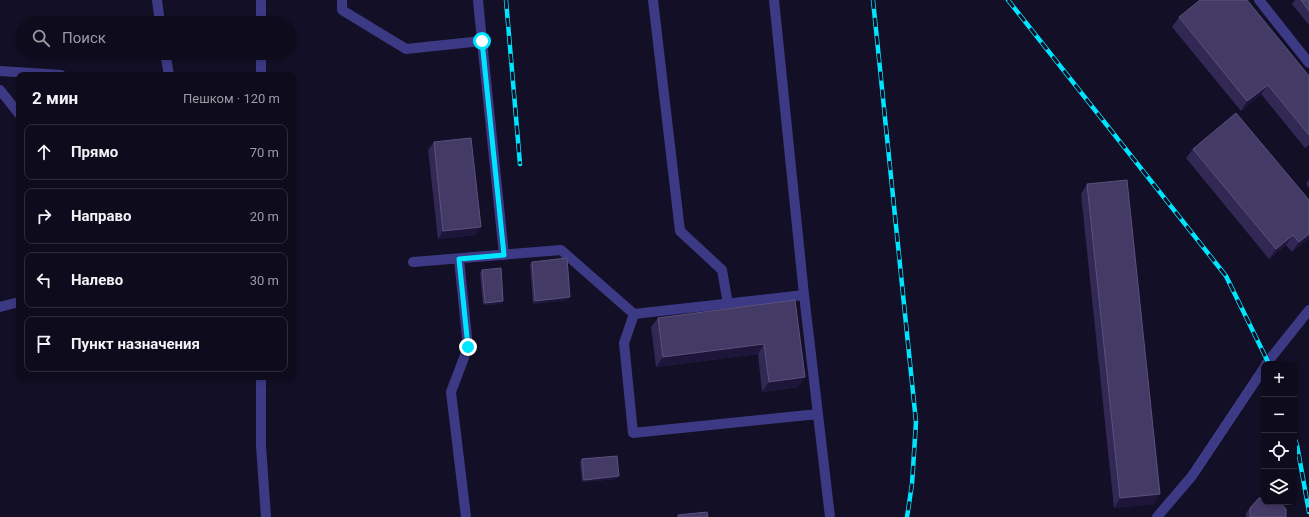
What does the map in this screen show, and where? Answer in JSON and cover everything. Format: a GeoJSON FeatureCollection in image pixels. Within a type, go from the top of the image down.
{"type":"FeatureCollection","features":[{"type":"Feature","properties":{"kind":"street"},"geometry":{"type":"LineString","coordinates":[[157,0],[159,16]]}},
{"type":"Feature","properties":{"kind":"street"},"geometry":{"type":"LineString","coordinates":[[261,0],[261,16]]}},
{"type":"Feature","properties":{"kind":"street"},"geometry":{"type":"LineString","coordinates":[[342,0],[342,10],[406,49],[482,41]]}},
{"type":"Feature","properties":{"kind":"street"},"geometry":{"type":"LineString","coordinates":[[478,0],[504,255]]}},
{"type":"Feature","properties":{"kind":"street"},"geometry":{"type":"LineString","coordinates":[[653,0],[680,231],[722,270],[728,304]]}},
{"type":"Feature","properties":{"kind":"street"},"geometry":{"type":"LineString","coordinates":[[774,0],[804,295],[830,517]]}},
{"type":"Feature","properties":{"kind":"street"},"geometry":{"type":"LineString","coordinates":[[1260,0],[1309,63]]}},
{"type":"Feature","properties":{"kind":"street"},"geometry":{"type":"LineString","coordinates":[[166,60],[168,72]]}},
{"type":"Feature","properties":{"kind":"street"},"geometry":{"type":"LineString","coordinates":[[261,60],[261,72]]}},
{"type":"Feature","properties":{"kind":"street"},"geometry":{"type":"LineString","coordinates":[[0,71],[16,72]]}},
{"type":"Feature","properties":{"kind":"street"},"geometry":{"type":"LineString","coordinates":[[0,90],[16,110]]}},
{"type":"Feature","properties":{"kind":"street"},"geometry":{"type":"LineString","coordinates":[[413,262],[561,250],[634,314],[804,295]]}},
{"type":"Feature","properties":{"kind":"street"},"geometry":{"type":"LineString","coordinates":[[459,259],[468,347],[451,392],[466,517]]}},
{"type":"Feature","properties":{"kind":"street"},"geometry":{"type":"LineString","coordinates":[[0,307],[16,303]]}},
{"type":"Feature","properties":{"kind":"street"},"geometry":{"type":"LineString","coordinates":[[1268,361],[1309,310]]}},
{"type":"Feature","properties":{"kind":"street"},"geometry":{"type":"LineString","coordinates":[[634,314],[624,343],[633,433],[818,414]]}},
{"type":"Feature","properties":{"kind":"street"},"geometry":{"type":"LineString","coordinates":[[1157,517],[1192,476],[1261,372]]}},
{"type":"Feature","properties":{"kind":"street"},"geometry":{"type":"LineString","coordinates":[[261,380],[261,446],[266,517]]}},
{"type":"Feature","properties":{"kind":"building"},"geometry":{"type":"Polygon","coordinates":[[[1200,0],[1247,0],[1309,76],[1309,135],[1268,85],[1247,101],[1179,17],[1200,0]]]}},
{"type":"Feature","properties":{"kind":"building"},"geometry":{"type":"Polygon","coordinates":[[[1301,0],[1309,0],[1309,11],[1301,0]]]}},
{"type":"Feature","properties":{"kind":"building"},"geometry":{"type":"Polygon","coordinates":[[[1236,113],[1309,200],[1309,234],[1299,242],[1293,235],[1276,249],[1193,149],[1236,113]]]}},
{"type":"Feature","properties":{"kind":"building"},"geometry":{"type":"Polygon","coordinates":[[[471,138],[481,227],[443,231],[434,142],[471,138]]]}},
{"type":"Feature","properties":{"kind":"building"},"geometry":{"type":"Polygon","coordinates":[[[1127,180],[1160,494],[1120,498],[1087,184],[1127,180]]]}},
{"type":"Feature","properties":{"kind":"building"},"geometry":{"type":"Polygon","coordinates":[[[567,258],[570,297],[535,301],[532,262],[567,258]]]}},
{"type":"Feature","properties":{"kind":"building"},"geometry":{"type":"Polygon","coordinates":[[[501,268],[503,301],[485,303],[482,270],[501,268]]]}},
{"type":"Feature","properties":{"kind":"building"},"geometry":{"type":"Polygon","coordinates":[[[795,300],[805,377],[769,382],[764,344],[663,357],[658,318],[795,300]]]}},
{"type":"Feature","properties":{"kind":"building"},"geometry":{"type":"Polygon","coordinates":[[[617,456],[619,476],[584,480],[582,459],[617,456]]]}},
{"type":"Feature","properties":{"kind":"building"},"geometry":{"type":"Polygon","coordinates":[[[1259,498],[1261,498],[1261,505],[1283,505],[1286,509],[1286,517],[1250,517],[1250,508],[1259,498]]]}},
{"type":"Feature","properties":{"kind":"building"},"geometry":{"type":"Polygon","coordinates":[[[707,512],[708,517],[678,517],[678,515],[707,512]]]}},
{"type":"Feature","properties":{"kind":"railway"},"geometry":{"type":"LineString","coordinates":[[506,0],[520,164]]}},
{"type":"Feature","properties":{"kind":"railway"},"geometry":{"type":"LineString","coordinates":[[873,0],[916,422],[912,484],[907,517]]}},
{"type":"Feature","properties":{"kind":"railway"},"geometry":{"type":"LineString","coordinates":[[1008,0],[1226,276],[1268,361]]}},
{"type":"Feature","properties":{"kind":"railway"},"geometry":{"type":"LineString","coordinates":[[1297,445],[1309,512]]}},
{"type":"Feature","properties":{"kind":"route"},"geometry":{"type":"LineString","coordinates":[[468,347],[459,259],[504,255],[482,41]]}}]}
